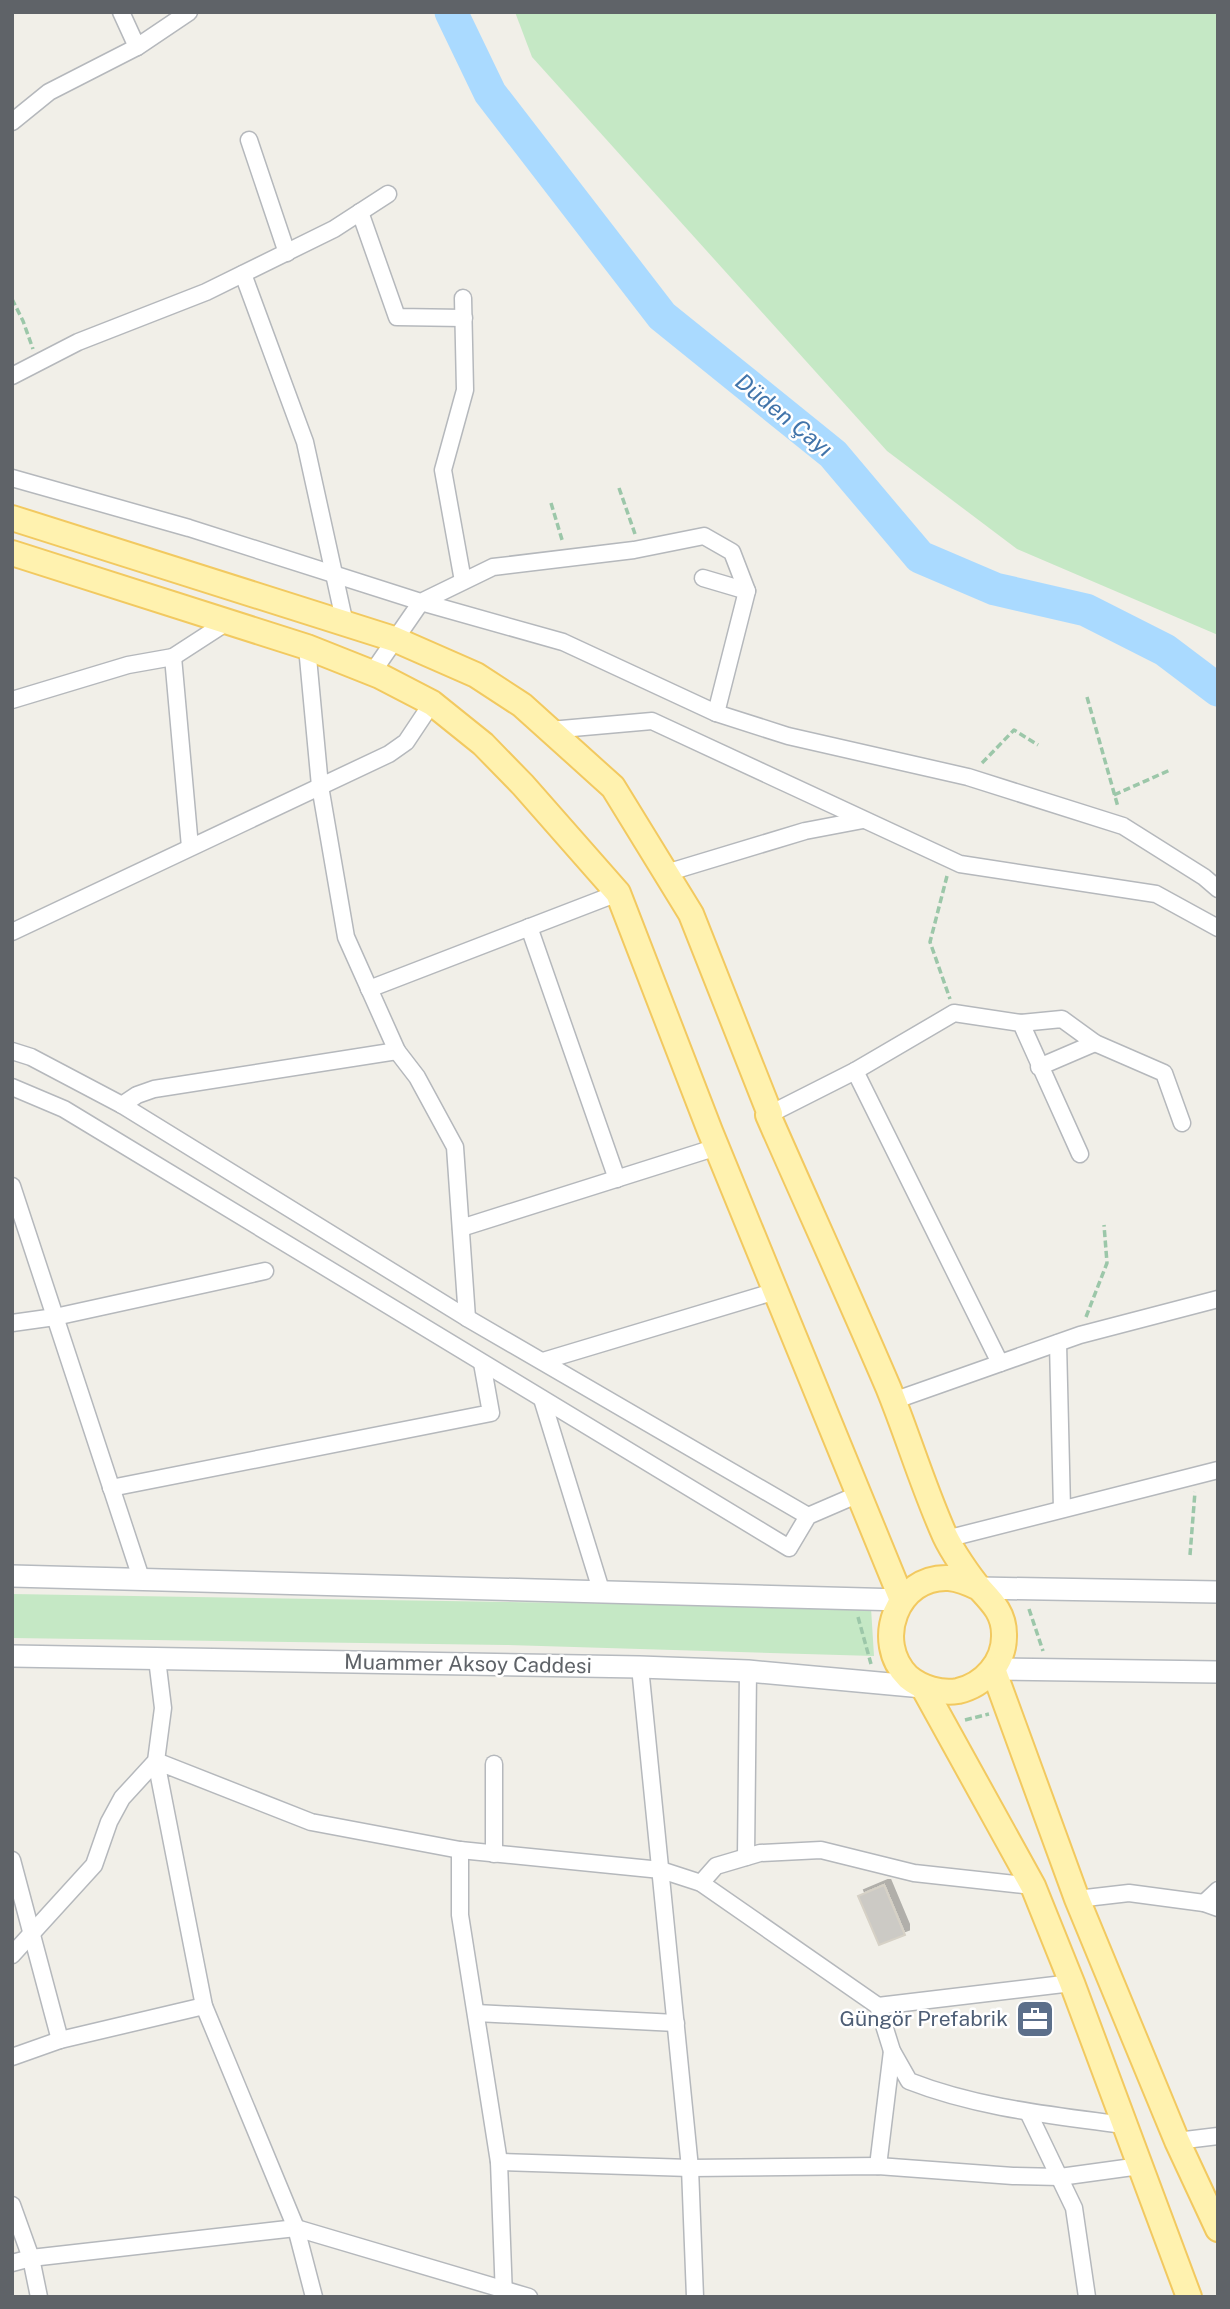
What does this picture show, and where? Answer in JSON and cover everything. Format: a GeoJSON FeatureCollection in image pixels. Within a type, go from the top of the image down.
{"type":"FeatureCollection","features":[{"type":"Feature","properties":{"kind":"main road"},"geometry":{"type":"LineString","coordinates":[[12,518],[394,639],[476,675],[522,705],[613,787],[691,914],[770,1114],[768,1115],[893,1401],[946,1539],[979,1588],[993,1601],[1002,1617],[1002,1653],[993,1669],[982,1680],[969,1688],[954,1692],[923,1687],[909,1677],[898,1664],[890,1631],[894,1614],[902,1600],[915,1588],[930,1580],[947,1578],[964,1581],[979,1588],[1218,1592]]}},
{"type":"Feature","properties":{"kind":"main road"},"geometry":{"type":"LineString","coordinates":[[12,553],[307,647],[372,673],[432,703],[483,744],[523,785],[618,893],[717,1147],[902,1600]]}},
{"type":"Feature","properties":{"kind":"main road"},"geometry":{"type":"LineString","coordinates":[[12,1576],[902,1600]]}},
{"type":"Feature","properties":{"kind":"main road","name":"Muammer Aksoy Caddesi"},"geometry":{"type":"LineString","coordinates":[[12,1657],[640,1667],[748,1671],[923,1687]]}},
{"type":"Feature","properties":{"kind":"main road"},"geometry":{"type":"LineString","coordinates":[[993,1669],[1218,1672]]}},
{"type":"Feature","properties":{"kind":"main road"},"geometry":{"type":"LineString","coordinates":[[993,1669],[1077,1899],[1177,2141],[1218,2229]]}},
{"type":"Feature","properties":{"kind":"main road"},"geometry":{"type":"LineString","coordinates":[[923,1687],[1033,1886],[1189,2297]]}},
{"type":"Feature","properties":{"kind":"street"},"geometry":{"type":"LineString","coordinates":[[121,12],[136,47]]}},
{"type":"Feature","properties":{"kind":"street"},"geometry":{"type":"LineString","coordinates":[[12,122],[49,92],[136,47],[189,12]]}},
{"type":"Feature","properties":{"kind":"street"},"geometry":{"type":"LineString","coordinates":[[249,140],[287,253]]}},
{"type":"Feature","properties":{"kind":"street"},"geometry":{"type":"LineString","coordinates":[[12,376],[78,342],[206,292],[287,253],[334,229],[388,194]]}},
{"type":"Feature","properties":{"kind":"street"},"geometry":{"type":"LineString","coordinates":[[360,212],[397,317],[464,318]]}},
{"type":"Feature","properties":{"kind":"street"},"geometry":{"type":"LineString","coordinates":[[243,274],[305,442],[345,624]]}},
{"type":"Feature","properties":{"kind":"street"},"geometry":{"type":"LineString","coordinates":[[463,298],[465,390],[443,470],[463,581]]}},
{"type":"Feature","properties":{"kind":"street"},"geometry":{"type":"LineString","coordinates":[[12,478],[189,528],[421,602],[563,642],[716,713],[788,736],[968,777],[1123,826],[1204,877],[1218,889]]}},
{"type":"Feature","properties":{"kind":"street"},"geometry":{"type":"LineString","coordinates":[[372,673],[421,602],[492,567],[640,549],[704,536],[732,552],[747,591],[716,713]]}},
{"type":"Feature","properties":{"kind":"street"},"geometry":{"type":"LineString","coordinates":[[703,578],[747,591]]}},
{"type":"Feature","properties":{"kind":"street"},"geometry":{"type":"LineString","coordinates":[[12,700],[128,666],[173,657],[227,621]]}},
{"type":"Feature","properties":{"kind":"street"},"geometry":{"type":"LineString","coordinates":[[307,647],[320,786],[346,937],[397,1051],[417,1077],[455,1147],[467,1318]]}},
{"type":"Feature","properties":{"kind":"street"},"geometry":{"type":"LineString","coordinates":[[173,657],[190,847]]}},
{"type":"Feature","properties":{"kind":"street"},"geometry":{"type":"LineString","coordinates":[[12,932],[389,754],[406,742],[432,703]]}},
{"type":"Feature","properties":{"kind":"street"},"geometry":{"type":"LineString","coordinates":[[550,730],[653,721],[960,864],[1156,894],[1218,928]]}},
{"type":"Feature","properties":{"kind":"street"},"geometry":{"type":"LineString","coordinates":[[666,873],[805,831],[863,820]]}},
{"type":"Feature","properties":{"kind":"street"},"geometry":{"type":"LineString","coordinates":[[369,989],[618,893]]}},
{"type":"Feature","properties":{"kind":"street"},"geometry":{"type":"LineString","coordinates":[[529,927],[617,1179]]}},
{"type":"Feature","properties":{"kind":"street"},"geometry":{"type":"LineString","coordinates":[[770,1114],[855,1071],[954,1013],[1021,1023],[1062,1018],[1095,1043],[1164,1073],[1182,1124]]}},
{"type":"Feature","properties":{"kind":"street"},"geometry":{"type":"LineString","coordinates":[[1021,1023],[1080,1154]]}},
{"type":"Feature","properties":{"kind":"street"},"geometry":{"type":"LineString","coordinates":[[1039,1067],[1095,1043]]}},
{"type":"Feature","properties":{"kind":"street"},"geometry":{"type":"LineString","coordinates":[[12,1051],[32,1058],[122,1105],[467,1318],[808,1516]]}},
{"type":"Feature","properties":{"kind":"street"},"geometry":{"type":"LineString","coordinates":[[122,1105],[137,1095],[154,1090],[397,1051]]}},
{"type":"Feature","properties":{"kind":"street"},"geometry":{"type":"LineString","coordinates":[[855,1071],[1000,1363]]}},
{"type":"Feature","properties":{"kind":"street"},"geometry":{"type":"LineString","coordinates":[[12,1087],[64,1109],[789,1548],[808,1516],[859,1494]]}},
{"type":"Feature","properties":{"kind":"street"},"geometry":{"type":"LineString","coordinates":[[461,1228],[717,1147]]}},
{"type":"Feature","properties":{"kind":"street"},"geometry":{"type":"LineString","coordinates":[[12,1186],[141,1578]]}},
{"type":"Feature","properties":{"kind":"street"},"geometry":{"type":"LineString","coordinates":[[12,1322],[55,1317],[265,1271]]}},
{"type":"Feature","properties":{"kind":"street"},"geometry":{"type":"LineString","coordinates":[[543,1361],[776,1291]]}},
{"type":"Feature","properties":{"kind":"street"},"geometry":{"type":"LineString","coordinates":[[893,1401],[1080,1335],[1218,1299]]}},
{"type":"Feature","properties":{"kind":"street"},"geometry":{"type":"LineString","coordinates":[[1058,1343],[1062,1509]]}},
{"type":"Feature","properties":{"kind":"street"},"geometry":{"type":"LineString","coordinates":[[111,1488],[491,1413],[482,1363]]}},
{"type":"Feature","properties":{"kind":"street"},"geometry":{"type":"LineString","coordinates":[[542,1399],[601,1590]]}},
{"type":"Feature","properties":{"kind":"street"},"geometry":{"type":"LineString","coordinates":[[946,1539],[1218,1470]]}},
{"type":"Feature","properties":{"kind":"street"},"geometry":{"type":"LineString","coordinates":[[157,1659],[163,1708],[156,1761],[204,2006],[296,2228],[314,2297]]}},
{"type":"Feature","properties":{"kind":"street"},"geometry":{"type":"LineString","coordinates":[[640,1667],[690,2168],[695,2297]]}},
{"type":"Feature","properties":{"kind":"street"},"geometry":{"type":"LineString","coordinates":[[746,1857],[748,1671]]}},
{"type":"Feature","properties":{"kind":"street"},"geometry":{"type":"LineString","coordinates":[[156,1761],[312,1822],[460,1850],[662,1870],[701,1883],[878,2006],[892,2051],[909,2081],[947,2096],[1028,2112],[1124,2124]]}},
{"type":"Feature","properties":{"kind":"street"},"geometry":{"type":"LineString","coordinates":[[12,1955],[94,1865],[109,1822],[122,1798],[156,1761]]}},
{"type":"Feature","properties":{"kind":"street"},"geometry":{"type":"LineString","coordinates":[[494,1764],[494,1854]]}},
{"type":"Feature","properties":{"kind":"street"},"geometry":{"type":"LineString","coordinates":[[460,1850],[460,1915],[499,2162],[505,2293]]}},
{"type":"Feature","properties":{"kind":"street"},"geometry":{"type":"LineString","coordinates":[[701,1883],[716,1866],[760,1853],[821,1850],[914,1873],[1033,1886]]}},
{"type":"Feature","properties":{"kind":"street"},"geometry":{"type":"LineString","coordinates":[[12,1860],[30,1936],[60,2040]]}},
{"type":"Feature","properties":{"kind":"street"},"geometry":{"type":"LineString","coordinates":[[1077,1899],[1129,1893],[1211,1905],[1218,1890]]}},
{"type":"Feature","properties":{"kind":"street"},"geometry":{"type":"LineString","coordinates":[[878,2006],[1072,1983]]}},
{"type":"Feature","properties":{"kind":"street"},"geometry":{"type":"LineString","coordinates":[[12,2057],[60,2040],[204,2006]]}},
{"type":"Feature","properties":{"kind":"street"},"geometry":{"type":"LineString","coordinates":[[475,2013],[676,2023]]}},
{"type":"Feature","properties":{"kind":"street"},"geometry":{"type":"LineString","coordinates":[[878,2166],[892,2051]]}},
{"type":"Feature","properties":{"kind":"street"},"geometry":{"type":"LineString","coordinates":[[1028,2112],[1074,2208],[1087,2297]]}},
{"type":"Feature","properties":{"kind":"street"},"geometry":{"type":"LineString","coordinates":[[1177,2141],[1218,2136]]}},
{"type":"Feature","properties":{"kind":"street"},"geometry":{"type":"LineString","coordinates":[[499,2162],[690,2168],[878,2166],[1060,2177],[1140,2166]]}},
{"type":"Feature","properties":{"kind":"street"},"geometry":{"type":"LineString","coordinates":[[12,2205],[31,2258],[39,2297]]}},
{"type":"Feature","properties":{"kind":"street"},"geometry":{"type":"LineString","coordinates":[[12,2263],[31,2258],[296,2228],[505,2293],[529,2297]]}},
{"type":"Feature","properties":{"kind":"path"},"geometry":{"type":"LineString","coordinates":[[12,299],[38,363]]}},
{"type":"Feature","properties":{"kind":"path"},"geometry":{"type":"LineString","coordinates":[[619,488],[640,549]]}},
{"type":"Feature","properties":{"kind":"path"},"geometry":{"type":"LineString","coordinates":[[551,503],[568,558]]}},
{"type":"Feature","properties":{"kind":"path"},"geometry":{"type":"LineString","coordinates":[[1087,697],[1123,826]]}},
{"type":"Feature","properties":{"kind":"path"},"geometry":{"type":"LineString","coordinates":[[968,777],[1013,730],[1038,745]]}},
{"type":"Feature","properties":{"kind":"path"},"geometry":{"type":"LineString","coordinates":[[1114,794],[1170,770]]}},
{"type":"Feature","properties":{"kind":"path"},"geometry":{"type":"LineString","coordinates":[[951,860],[930,942],[954,1013]]}},
{"type":"Feature","properties":{"kind":"path"},"geometry":{"type":"LineString","coordinates":[[1080,1335],[1107,1262],[1104,1225]]}},
{"type":"Feature","properties":{"kind":"path"},"geometry":{"type":"LineString","coordinates":[[1191,1555],[1196,1476]]}},
{"type":"Feature","properties":{"kind":"path"},"geometry":{"type":"LineString","coordinates":[[1023,1588],[1049,1670]]}},
{"type":"Feature","properties":{"kind":"path"},"geometry":{"type":"LineString","coordinates":[[852,1598],[877,1682]]}},
{"type":"Feature","properties":{"kind":"path"},"geometry":{"type":"LineString","coordinates":[[945,1724],[1008,1710]]}},
{"type":"Feature","properties":{"kind":"green space"},"geometry":{"type":"Polygon","coordinates":[[[515,12],[1218,12],[1218,635],[1017,549],[887,451],[532,57],[515,12]]]}},
{"type":"Feature","properties":{"kind":"green space"},"geometry":{"type":"Polygon","coordinates":[[[12,1594],[871,1608],[874,1656],[506,1645],[12,1638],[12,1594]]]}},
{"type":"Feature","properties":{"kind":"building"},"geometry":{"type":"Polygon","coordinates":[[[884,1885],[905,1935],[879,1945],[858,1896],[884,1885]]]}},
{"type":"Feature","properties":{"kind":"waterway","name":"Düden Çayı"},"geometry":{"type":"LineString","coordinates":[[451,12],[490,93],[662,316],[833,454],[920,557],[995,589],[1086,610],[1165,650],[1218,690]]}},
{"type":"Feature","properties":{"kind":"place","name":"Güngör Prefabrik"},"geometry":{"type":"Point","coordinates":[1035,2019]}}]}
